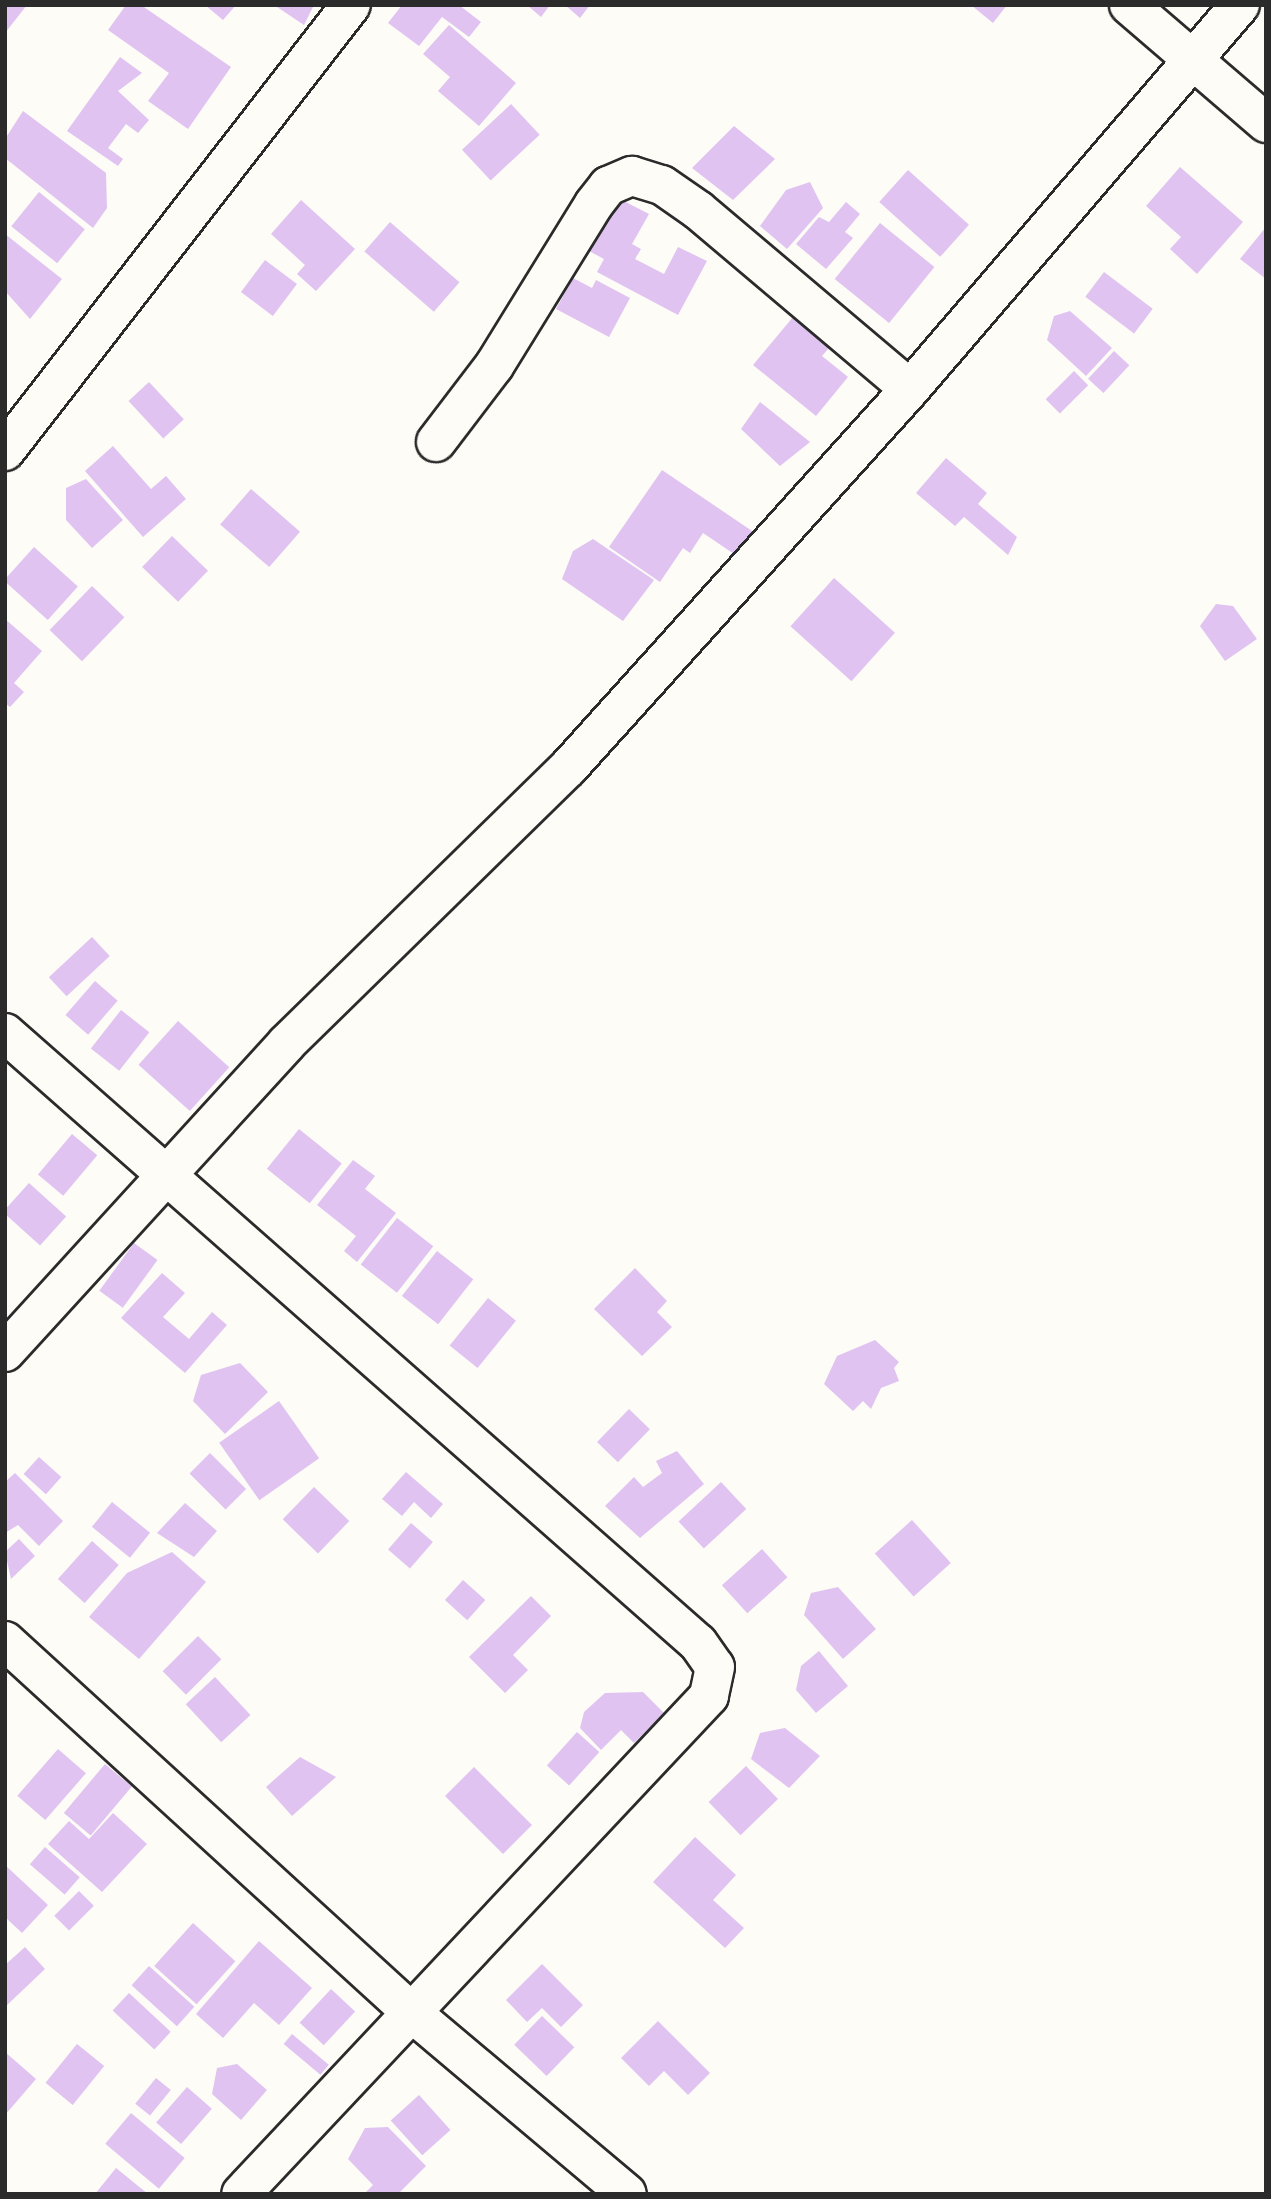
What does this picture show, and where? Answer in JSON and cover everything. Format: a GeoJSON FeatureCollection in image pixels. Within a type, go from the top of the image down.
{"type":"FeatureCollection","features":[{"type":"Feature","properties":{"kind":"street"},"geometry":{"type":"LineString","coordinates":[[5,451],[351,5]]}},
{"type":"Feature","properties":{"kind":"street"},"geometry":{"type":"LineString","coordinates":[[1129,5],[1266,123]]}},
{"type":"Feature","properties":{"kind":"street"},"geometry":{"type":"LineString","coordinates":[[5,1352],[287,1043],[568,768],[910,389],[1194,62],[1240,5]]}},
{"type":"Feature","properties":{"kind":"street"},"geometry":{"type":"LineString","coordinates":[[436,442],[495,366],[594,204],[608,186],[632,176],[662,185],[698,210],[910,389]]}},
{"type":"Feature","properties":{"kind":"street"},"geometry":{"type":"LineString","coordinates":[[5,1033],[168,1171],[698,1643],[715,1667],[709,1696],[241,2194]]}},
{"type":"Feature","properties":{"kind":"street"},"geometry":{"type":"LineString","coordinates":[[5,1641],[411,2012],[626,2194]]}},
{"type":"Feature","properties":{"kind":"building"},"geometry":{"type":"Polygon","coordinates":[[[5,5],[27,5],[5,33],[5,5]]]}},
{"type":"Feature","properties":{"kind":"building"},"geometry":{"type":"Polygon","coordinates":[[[126,5],[141,5],[231,67],[188,129],[148,101],[169,73],[108,30],[126,5]]]}},
{"type":"Feature","properties":{"kind":"building"},"geometry":{"type":"Polygon","coordinates":[[[205,5],[236,5],[223,20],[205,5]]]}},
{"type":"Feature","properties":{"kind":"building"},"geometry":{"type":"Polygon","coordinates":[[[274,5],[314,5],[304,25],[274,5]]]}},
{"type":"Feature","properties":{"kind":"building"},"geometry":{"type":"Polygon","coordinates":[[[402,5],[459,5],[481,22],[469,37],[442,17],[419,46],[388,23],[402,5]]]}},
{"type":"Feature","properties":{"kind":"building"},"geometry":{"type":"Polygon","coordinates":[[[527,5],[550,5],[541,17],[527,5]]]}},
{"type":"Feature","properties":{"kind":"building"},"geometry":{"type":"Polygon","coordinates":[[[565,5],[590,5],[580,18],[565,5]]]}},
{"type":"Feature","properties":{"kind":"building"},"geometry":{"type":"Polygon","coordinates":[[[971,5],[1007,5],[993,23],[971,5]]]}},
{"type":"Feature","properties":{"kind":"building"},"geometry":{"type":"Polygon","coordinates":[[[449,25],[516,83],[479,126],[438,91],[450,77],[423,54],[449,25]]]}},
{"type":"Feature","properties":{"kind":"building"},"geometry":{"type":"Polygon","coordinates":[[[120,57],[142,73],[118,91],[149,120],[138,133],[126,124],[108,148],[123,159],[118,166],[67,131],[120,57]]]}},
{"type":"Feature","properties":{"kind":"building"},"geometry":{"type":"Polygon","coordinates":[[[511,104],[540,135],[491,180],[462,150],[511,104]]]}},
{"type":"Feature","properties":{"kind":"building"},"geometry":{"type":"Polygon","coordinates":[[[23,111],[106,173],[107,208],[93,228],[5,158],[5,139],[23,111]]]}},
{"type":"Feature","properties":{"kind":"building"},"geometry":{"type":"Polygon","coordinates":[[[734,126],[775,159],[733,200],[692,168],[734,126]]]}},
{"type":"Feature","properties":{"kind":"building"},"geometry":{"type":"Polygon","coordinates":[[[1180,167],[1243,222],[1197,274],[1170,249],[1181,237],[1146,206],[1180,167]]]}},
{"type":"Feature","properties":{"kind":"building"},"geometry":{"type":"Polygon","coordinates":[[[908,170],[969,225],[940,257],[879,202],[908,170]]]}},
{"type":"Feature","properties":{"kind":"building"},"geometry":{"type":"Polygon","coordinates":[[[810,182],[823,208],[787,249],[760,226],[786,190],[810,182]]]}},
{"type":"Feature","properties":{"kind":"building"},"geometry":{"type":"Polygon","coordinates":[[[39,192],[85,229],[57,263],[11,226],[39,192]]]}},
{"type":"Feature","properties":{"kind":"building"},"geometry":{"type":"Polygon","coordinates":[[[618,198],[649,214],[632,244],[641,249],[635,259],[664,274],[678,247],[707,261],[678,315],[597,272],[604,259],[589,251],[618,198]]]}},
{"type":"Feature","properties":{"kind":"building"},"geometry":{"type":"Polygon","coordinates":[[[301,200],[355,249],[316,291],[297,274],[305,265],[271,234],[301,200]]]}},
{"type":"Feature","properties":{"kind":"building"},"geometry":{"type":"Polygon","coordinates":[[[846,202],[860,214],[845,232],[853,238],[826,269],[796,244],[819,217],[829,222],[846,202]]]}},
{"type":"Feature","properties":{"kind":"building"},"geometry":{"type":"Polygon","coordinates":[[[390,222],[459,282],[434,312],[364,251],[390,222]]]}},
{"type":"Feature","properties":{"kind":"building"},"geometry":{"type":"Polygon","coordinates":[[[880,223],[934,267],[889,323],[835,279],[880,223]]]}},
{"type":"Feature","properties":{"kind":"building"},"geometry":{"type":"Polygon","coordinates":[[[1266,227],[1266,279],[1240,259],[1266,227]]]}},
{"type":"Feature","properties":{"kind":"building"},"geometry":{"type":"Polygon","coordinates":[[[5,234],[62,279],[30,319],[5,291],[5,234]]]}},
{"type":"Feature","properties":{"kind":"building"},"geometry":{"type":"Polygon","coordinates":[[[265,260],[297,284],[273,316],[241,292],[265,260]]]}},
{"type":"Feature","properties":{"kind":"building"},"geometry":{"type":"Polygon","coordinates":[[[1104,272],[1153,309],[1134,333],[1085,297],[1104,272]]]}},
{"type":"Feature","properties":{"kind":"building"},"geometry":{"type":"Polygon","coordinates":[[[573,278],[592,288],[596,280],[630,298],[609,337],[556,309],[573,278]]]}},
{"type":"Feature","properties":{"kind":"building"},"geometry":{"type":"Polygon","coordinates":[[[798,311],[835,341],[822,356],[848,377],[816,416],[753,365],[798,311]]]}},
{"type":"Feature","properties":{"kind":"building"},"geometry":{"type":"Polygon","coordinates":[[[1070,311],[1112,348],[1086,376],[1047,340],[1054,316],[1070,311]]]}},
{"type":"Feature","properties":{"kind":"building"},"geometry":{"type":"Polygon","coordinates":[[[1114,351],[1129,365],[1103,393],[1088,379],[1114,351]]]}},
{"type":"Feature","properties":{"kind":"building"},"geometry":{"type":"Polygon","coordinates":[[[1074,371],[1088,385],[1060,413],[1046,399],[1074,371]]]}},
{"type":"Feature","properties":{"kind":"building"},"geometry":{"type":"Polygon","coordinates":[[[149,382],[184,419],[163,438],[129,401],[149,382]]]}},
{"type":"Feature","properties":{"kind":"building"},"geometry":{"type":"Polygon","coordinates":[[[760,402],[810,442],[780,466],[741,429],[760,402]]]}},
{"type":"Feature","properties":{"kind":"building"},"geometry":{"type":"Polygon","coordinates":[[[113,446],[151,489],[166,476],[186,499],[143,537],[85,471],[113,446]]]}},
{"type":"Feature","properties":{"kind":"building"},"geometry":{"type":"Polygon","coordinates":[[[946,458],[987,493],[978,504],[1017,537],[1008,555],[964,517],[955,526],[916,493],[946,458]]]}},
{"type":"Feature","properties":{"kind":"building"},"geometry":{"type":"Polygon","coordinates":[[[662,470],[758,535],[734,554],[703,533],[690,553],[683,548],[660,582],[609,547],[662,470]]]}},
{"type":"Feature","properties":{"kind":"building"},"geometry":{"type":"Polygon","coordinates":[[[86,479],[123,520],[92,548],[66,520],[66,488],[86,479]]]}},
{"type":"Feature","properties":{"kind":"building"},"geometry":{"type":"Polygon","coordinates":[[[251,489],[300,532],[269,567],[220,524],[251,489]]]}},
{"type":"Feature","properties":{"kind":"building"},"geometry":{"type":"Polygon","coordinates":[[[172,536],[208,571],[178,602],[142,567],[172,536]]]}},
{"type":"Feature","properties":{"kind":"building"},"geometry":{"type":"Polygon","coordinates":[[[593,539],[654,580],[623,621],[562,579],[573,551],[593,539]]]}},
{"type":"Feature","properties":{"kind":"building"},"geometry":{"type":"Polygon","coordinates":[[[34,547],[78,586],[48,620],[5,581],[34,547]]]}},
{"type":"Feature","properties":{"kind":"building"},"geometry":{"type":"Polygon","coordinates":[[[834,578],[895,633],[851,681],[791,626],[834,578]]]}},
{"type":"Feature","properties":{"kind":"building"},"geometry":{"type":"Polygon","coordinates":[[[92,586],[124,617],[82,661],[50,630],[92,586]]]}},
{"type":"Feature","properties":{"kind":"building"},"geometry":{"type":"Polygon","coordinates":[[[1216,604],[1233,606],[1257,639],[1225,661],[1200,626],[1216,604]]]}},
{"type":"Feature","properties":{"kind":"building"},"geometry":{"type":"Polygon","coordinates":[[[5,619],[42,651],[14,683],[24,692],[10,707],[5,703],[5,619]]]}},
{"type":"Feature","properties":{"kind":"building"},"geometry":{"type":"Polygon","coordinates":[[[92,937],[110,956],[67,996],[49,977],[92,937]]]}},
{"type":"Feature","properties":{"kind":"building"},"geometry":{"type":"Polygon","coordinates":[[[95,981],[118,1001],[88,1035],[65,1015],[95,981]]]}},
{"type":"Feature","properties":{"kind":"building"},"geometry":{"type":"Polygon","coordinates":[[[121,1010],[149,1032],[119,1071],[91,1049],[121,1010]]]}},
{"type":"Feature","properties":{"kind":"building"},"geometry":{"type":"Polygon","coordinates":[[[178,1021],[229,1067],[190,1111],[139,1065],[178,1021]]]}},
{"type":"Feature","properties":{"kind":"building"},"geometry":{"type":"Polygon","coordinates":[[[299,1129],[342,1164],[310,1203],[267,1169],[299,1129]]]}},
{"type":"Feature","properties":{"kind":"building"},"geometry":{"type":"Polygon","coordinates":[[[72,1134],[97,1155],[63,1196],[38,1175],[72,1134]]]}},
{"type":"Feature","properties":{"kind":"building"},"geometry":{"type":"Polygon","coordinates":[[[353,1160],[375,1176],[365,1189],[396,1213],[357,1262],[344,1251],[356,1236],[317,1205],[353,1160]]]}},
{"type":"Feature","properties":{"kind":"building"},"geometry":{"type":"Polygon","coordinates":[[[29,1183],[66,1216],[40,1245],[5,1214],[5,1210],[29,1183]]]}},
{"type":"Feature","properties":{"kind":"building"},"geometry":{"type":"Polygon","coordinates":[[[397,1218],[433,1246],[397,1293],[361,1264],[397,1218]]]}},
{"type":"Feature","properties":{"kind":"building"},"geometry":{"type":"Polygon","coordinates":[[[134,1243],[157,1260],[123,1308],[99,1291],[134,1243]]]}},
{"type":"Feature","properties":{"kind":"building"},"geometry":{"type":"Polygon","coordinates":[[[437,1251],[473,1279],[438,1324],[402,1296],[437,1251]]]}},
{"type":"Feature","properties":{"kind":"building"},"geometry":{"type":"Polygon","coordinates":[[[635,1268],[667,1301],[657,1312],[672,1327],[642,1356],[594,1309],[635,1268]]]}},
{"type":"Feature","properties":{"kind":"building"},"geometry":{"type":"Polygon","coordinates":[[[162,1273],[185,1293],[163,1317],[189,1339],[212,1312],[227,1325],[185,1373],[121,1318],[162,1273]]]}},
{"type":"Feature","properties":{"kind":"building"},"geometry":{"type":"Polygon","coordinates":[[[488,1298],[516,1321],[478,1368],[450,1345],[488,1298]]]}},
{"type":"Feature","properties":{"kind":"building"},"geometry":{"type":"Polygon","coordinates":[[[875,1340],[899,1362],[894,1368],[899,1381],[881,1388],[871,1409],[863,1401],[853,1411],[824,1384],[837,1356],[875,1340]]]}},
{"type":"Feature","properties":{"kind":"building"},"geometry":{"type":"Polygon","coordinates":[[[240,1363],[268,1392],[225,1434],[193,1401],[201,1375],[240,1363]]]}},
{"type":"Feature","properties":{"kind":"building"},"geometry":{"type":"Polygon","coordinates":[[[279,1401],[319,1458],[259,1500],[219,1443],[279,1401]]]}},
{"type":"Feature","properties":{"kind":"building"},"geometry":{"type":"Polygon","coordinates":[[[629,1409],[650,1429],[618,1462],[597,1442],[629,1409]]]}},
{"type":"Feature","properties":{"kind":"building"},"geometry":{"type":"Polygon","coordinates":[[[677,1451],[704,1484],[640,1538],[605,1506],[634,1477],[643,1487],[662,1473],[656,1461],[677,1451]]]}},
{"type":"Feature","properties":{"kind":"building"},"geometry":{"type":"Polygon","coordinates":[[[210,1453],[246,1489],[226,1510],[189,1474],[210,1453]]]}},
{"type":"Feature","properties":{"kind":"building"},"geometry":{"type":"Polygon","coordinates":[[[39,1457],[61,1477],[46,1494],[24,1474],[39,1457]]]}},
{"type":"Feature","properties":{"kind":"building"},"geometry":{"type":"Polygon","coordinates":[[[406,1472],[443,1504],[431,1518],[414,1502],[402,1516],[382,1499],[406,1472]]]}},
{"type":"Feature","properties":{"kind":"building"},"geometry":{"type":"Polygon","coordinates":[[[15,1473],[63,1521],[39,1546],[18,1525],[5,1533],[5,1482],[15,1473]]]}},
{"type":"Feature","properties":{"kind":"building"},"geometry":{"type":"Polygon","coordinates":[[[721,1482],[746,1509],[704,1549],[679,1522],[721,1482]]]}},
{"type":"Feature","properties":{"kind":"building"},"geometry":{"type":"Polygon","coordinates":[[[314,1487],[349,1521],[318,1553],[283,1519],[314,1487]]]}},
{"type":"Feature","properties":{"kind":"building"},"geometry":{"type":"Polygon","coordinates":[[[112,1502],[150,1533],[130,1558],[92,1527],[112,1502]]]}},
{"type":"Feature","properties":{"kind":"building"},"geometry":{"type":"Polygon","coordinates":[[[185,1503],[217,1531],[194,1557],[157,1533],[185,1503]]]}},
{"type":"Feature","properties":{"kind":"building"},"geometry":{"type":"Polygon","coordinates":[[[912,1520],[951,1563],[914,1597],[875,1553],[912,1520]]]}},
{"type":"Feature","properties":{"kind":"building"},"geometry":{"type":"Polygon","coordinates":[[[411,1523],[433,1542],[410,1568],[388,1549],[411,1523]]]}},
{"type":"Feature","properties":{"kind":"building"},"geometry":{"type":"Polygon","coordinates":[[[19,1539],[35,1556],[11,1579],[5,1552],[19,1539]]]}},
{"type":"Feature","properties":{"kind":"building"},"geometry":{"type":"Polygon","coordinates":[[[92,1541],[119,1565],[85,1603],[58,1579],[92,1541]]]}},
{"type":"Feature","properties":{"kind":"building"},"geometry":{"type":"Polygon","coordinates":[[[762,1549],[787,1577],[747,1613],[722,1585],[762,1549]]]}},
{"type":"Feature","properties":{"kind":"building"},"geometry":{"type":"Polygon","coordinates":[[[172,1552],[206,1582],[139,1659],[89,1617],[127,1573],[172,1552]]]}},
{"type":"Feature","properties":{"kind":"building"},"geometry":{"type":"Polygon","coordinates":[[[463,1580],[485,1600],[467,1620],[445,1600],[463,1580]]]}},
{"type":"Feature","properties":{"kind":"building"},"geometry":{"type":"Polygon","coordinates":[[[838,1587],[876,1629],[843,1659],[804,1615],[811,1593],[838,1587]]]}},
{"type":"Feature","properties":{"kind":"building"},"geometry":{"type":"Polygon","coordinates":[[[531,1596],[551,1616],[513,1655],[528,1670],[505,1693],[469,1657],[531,1596]]]}},
{"type":"Feature","properties":{"kind":"building"},"geometry":{"type":"Polygon","coordinates":[[[198,1636],[221,1659],[186,1695],[163,1671],[198,1636]]]}},
{"type":"Feature","properties":{"kind":"building"},"geometry":{"type":"Polygon","coordinates":[[[819,1651],[848,1686],[816,1713],[796,1690],[801,1666],[819,1651]]]}},
{"type":"Feature","properties":{"kind":"building"},"geometry":{"type":"Polygon","coordinates":[[[215,1677],[250,1715],[221,1742],[186,1704],[215,1677]]]}},
{"type":"Feature","properties":{"kind":"building"},"geometry":{"type":"Polygon","coordinates":[[[643,1692],[664,1713],[634,1743],[621,1730],[601,1750],[580,1728],[584,1712],[605,1693],[643,1692]]]}},
{"type":"Feature","properties":{"kind":"building"},"geometry":{"type":"Polygon","coordinates":[[[785,1728],[820,1756],[789,1788],[751,1759],[760,1733],[785,1728]]]}},
{"type":"Feature","properties":{"kind":"building"},"geometry":{"type":"Polygon","coordinates":[[[577,1732],[599,1752],[569,1786],[547,1765],[577,1732]]]}},
{"type":"Feature","properties":{"kind":"building"},"geometry":{"type":"Polygon","coordinates":[[[58,1749],[86,1773],[45,1820],[17,1796],[58,1749]]]}},
{"type":"Feature","properties":{"kind":"building"},"geometry":{"type":"Polygon","coordinates":[[[300,1757],[336,1777],[292,1816],[266,1787],[300,1757]]]}},
{"type":"Feature","properties":{"kind":"building"},"geometry":{"type":"Polygon","coordinates":[[[105,1764],[132,1786],[91,1836],[64,1813],[105,1764]]]}},
{"type":"Feature","properties":{"kind":"building"},"geometry":{"type":"Polygon","coordinates":[[[746,1766],[778,1799],[741,1835],[709,1802],[746,1766]]]}},
{"type":"Feature","properties":{"kind":"building"},"geometry":{"type":"Polygon","coordinates":[[[474,1767],[532,1825],[503,1854],[445,1796],[474,1767]]]}},
{"type":"Feature","properties":{"kind":"building"},"geometry":{"type":"Polygon","coordinates":[[[113,1813],[147,1844],[102,1892],[48,1844],[69,1821],[89,1839],[113,1813]]]}},
{"type":"Feature","properties":{"kind":"building"},"geometry":{"type":"Polygon","coordinates":[[[695,1837],[736,1875],[713,1900],[744,1928],[725,1948],[653,1882],[695,1837]]]}},
{"type":"Feature","properties":{"kind":"building"},"geometry":{"type":"Polygon","coordinates":[[[45,1847],[80,1877],[65,1895],[30,1864],[45,1847]]]}},
{"type":"Feature","properties":{"kind":"building"},"geometry":{"type":"Polygon","coordinates":[[[5,1865],[48,1905],[22,1933],[5,1917],[5,1865]]]}},
{"type":"Feature","properties":{"kind":"building"},"geometry":{"type":"Polygon","coordinates":[[[79,1891],[94,1906],[69,1931],[54,1916],[79,1891]]]}},
{"type":"Feature","properties":{"kind":"building"},"geometry":{"type":"Polygon","coordinates":[[[193,1923],[235,1961],[197,2004],[154,1966],[193,1923]]]}},
{"type":"Feature","properties":{"kind":"building"},"geometry":{"type":"Polygon","coordinates":[[[259,1941],[312,1988],[279,2025],[254,2003],[223,2038],[196,2014],[259,1941]]]}},
{"type":"Feature","properties":{"kind":"building"},"geometry":{"type":"Polygon","coordinates":[[[25,1947],[45,1969],[5,2007],[5,1965],[25,1947]]]}},
{"type":"Feature","properties":{"kind":"building"},"geometry":{"type":"Polygon","coordinates":[[[542,1964],[583,2005],[561,2027],[542,2008],[527,2022],[506,2000],[542,1964]]]}},
{"type":"Feature","properties":{"kind":"building"},"geometry":{"type":"Polygon","coordinates":[[[149,1966],[194,2007],[177,2026],[132,1985],[149,1966]]]}},
{"type":"Feature","properties":{"kind":"building"},"geometry":{"type":"Polygon","coordinates":[[[331,1989],[355,2012],[324,2045],[300,2023],[331,1989]]]}},
{"type":"Feature","properties":{"kind":"building"},"geometry":{"type":"Polygon","coordinates":[[[129,1993],[171,2032],[154,2049],[113,2011],[129,1993]]]}},
{"type":"Feature","properties":{"kind":"building"},"geometry":{"type":"Polygon","coordinates":[[[542,2016],[574,2047],[547,2076],[514,2045],[542,2016]]]}},
{"type":"Feature","properties":{"kind":"building"},"geometry":{"type":"Polygon","coordinates":[[[658,2021],[710,2073],[688,2095],[664,2071],[649,2086],[621,2058],[658,2021]]]}},
{"type":"Feature","properties":{"kind":"building"},"geometry":{"type":"Polygon","coordinates":[[[292,2034],[329,2065],[320,2075],[284,2044],[292,2034]]]}},
{"type":"Feature","properties":{"kind":"building"},"geometry":{"type":"Polygon","coordinates":[[[77,2044],[104,2066],[73,2105],[46,2083],[77,2044]]]}},
{"type":"Feature","properties":{"kind":"building"},"geometry":{"type":"Polygon","coordinates":[[[5,2052],[36,2079],[5,2115],[5,2052]]]}},
{"type":"Feature","properties":{"kind":"building"},"geometry":{"type":"Polygon","coordinates":[[[237,2064],[267,2090],[241,2120],[212,2094],[217,2068],[237,2064]]]}},
{"type":"Feature","properties":{"kind":"building"},"geometry":{"type":"Polygon","coordinates":[[[156,2078],[171,2090],[150,2116],[135,2104],[156,2078]]]}},
{"type":"Feature","properties":{"kind":"building"},"geometry":{"type":"Polygon","coordinates":[[[187,2087],[212,2109],[181,2144],[156,2122],[187,2087]]]}},
{"type":"Feature","properties":{"kind":"building"},"geometry":{"type":"Polygon","coordinates":[[[419,2095],[450,2130],[422,2155],[391,2120],[419,2095]]]}},
{"type":"Feature","properties":{"kind":"building"},"geometry":{"type":"Polygon","coordinates":[[[131,2113],[185,2158],[159,2189],[105,2144],[131,2113]]]}},
{"type":"Feature","properties":{"kind":"building"},"geometry":{"type":"Polygon","coordinates":[[[388,2127],[426,2166],[398,2194],[364,2194],[373,2185],[348,2159],[365,2128],[388,2127]]]}},
{"type":"Feature","properties":{"kind":"building"},"geometry":{"type":"Polygon","coordinates":[[[116,2168],[148,2194],[95,2194],[116,2168]]]}}]}
